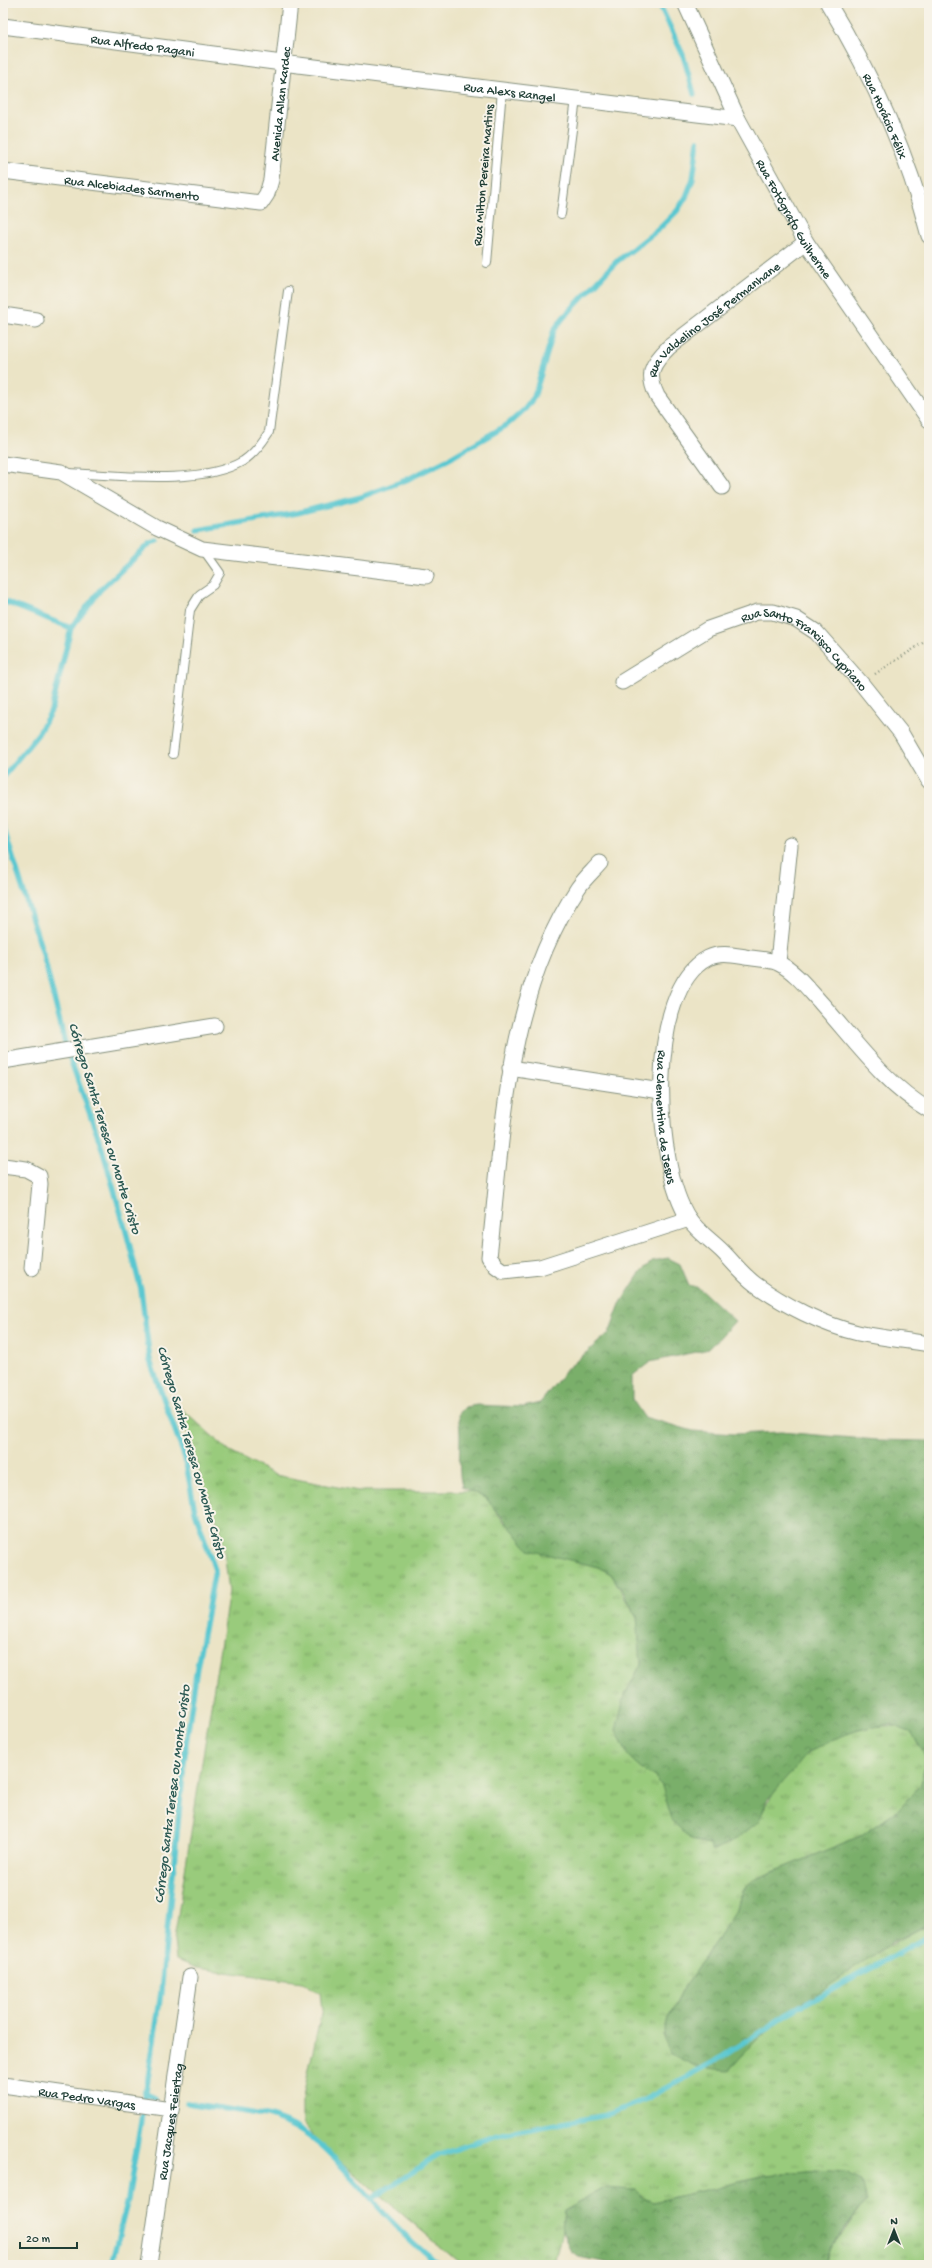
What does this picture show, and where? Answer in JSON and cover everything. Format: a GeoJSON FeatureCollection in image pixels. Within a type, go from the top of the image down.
{"type":"FeatureCollection","features":[{"type":"Feature","properties":{"kind":"street","name":"Avenida Allan Kardec"},"geometry":{"type":"LineString","coordinates":[[261,203],[267,194],[271,180],[282,63],[290,3]]}},
{"type":"Feature","properties":{"kind":"street","name":"Rua Fotógrafo Guilherme"},"geometry":{"type":"LineString","coordinates":[[685,3],[738,119],[806,242],[929,420]]}},
{"type":"Feature","properties":{"kind":"street","name":"Rua Horácio Félix"},"geometry":{"type":"LineString","coordinates":[[828,3],[852,43],[890,123],[920,202],[929,236]]}},
{"type":"Feature","properties":{"kind":"street","name":"Rua Alfredo Pagani"},"geometry":{"type":"LineString","coordinates":[[3,26],[282,63]]}},
{"type":"Feature","properties":{"kind":"street","name":"Rua Alexs Rangel"},"geometry":{"type":"LineString","coordinates":[[282,63],[738,119]]}},
{"type":"Feature","properties":{"kind":"street","name":"Rua Alcebiades Sarmento"},"geometry":{"type":"LineString","coordinates":[[3,171],[261,203]]}},
{"type":"Feature","properties":{"kind":"street","name":"Rua Valdelino José Permanhane"},"geometry":{"type":"LineString","coordinates":[[722,487],[657,396],[651,383],[652,370],[658,359],[669,347],[806,242]]}},
{"type":"Feature","properties":{"kind":"street"},"geometry":{"type":"LineString","coordinates":[[3,315],[36,320]]}},
{"type":"Feature","properties":{"kind":"street"},"geometry":{"type":"LineString","coordinates":[[9,465],[61,472],[157,528],[202,549],[426,576]]}},
{"type":"Feature","properties":{"kind":"street","name":"Rua Santo Francisco Cypriano"},"geometry":{"type":"LineString","coordinates":[[622,682],[708,629],[757,612],[773,612],[796,619],[816,632],[861,683],[900,733],[929,781]]}},
{"type":"Feature","properties":{"kind":"street"},"geometry":{"type":"LineString","coordinates":[[778,962],[790,845]]}},
{"type":"Feature","properties":{"kind":"street"},"geometry":{"type":"LineString","coordinates":[[600,864],[579,887],[550,936],[534,975],[510,1068],[489,1257],[496,1266],[503,1271],[540,1267],[689,1219]]}},
{"type":"Feature","properties":{"kind":"street","name":"Rua Clementina de Jesus"},"geometry":{"type":"LineString","coordinates":[[929,1110],[910,1098],[882,1073],[815,996],[795,975],[778,962],[726,954],[708,958],[687,974],[677,993],[669,1019],[661,1091],[666,1149],[674,1183],[689,1219],[755,1283],[799,1311],[857,1333],[929,1344]]}},
{"type":"Feature","properties":{"kind":"street"},"geometry":{"type":"LineString","coordinates":[[3,1061],[215,1026]]}},
{"type":"Feature","properties":{"kind":"street"},"geometry":{"type":"LineString","coordinates":[[510,1068],[661,1091]]}},
{"type":"Feature","properties":{"kind":"street"},"geometry":{"type":"LineString","coordinates":[[3,1166],[26,1169],[39,1176],[40,1184],[32,1268]]}},
{"type":"Feature","properties":{"kind":"street","name":"Rua Jacques Feiertag"},"geometry":{"type":"LineString","coordinates":[[149,2265],[190,1977]]}},
{"type":"Feature","properties":{"kind":"street","name":"Rua Pedro Vargas"},"geometry":{"type":"LineString","coordinates":[[3,2085],[171,2109]]}},
{"type":"Feature","properties":{"kind":"lane","name":"Rua Milton Pereira Martins"},"geometry":{"type":"LineString","coordinates":[[487,263],[502,90]]}},
{"type":"Feature","properties":{"kind":"lane"},"geometry":{"type":"LineString","coordinates":[[561,214],[576,98]]}},
{"type":"Feature","properties":{"kind":"lane"},"geometry":{"type":"LineString","coordinates":[[61,472],[164,478],[222,470],[243,460],[258,448],[269,432],[288,291]]}},
{"type":"Feature","properties":{"kind":"lane"},"geometry":{"type":"LineString","coordinates":[[173,754],[190,610],[200,594],[213,586],[220,573],[202,549]]}},
{"type":"Feature","properties":{"kind":"path"},"geometry":{"type":"LineString","coordinates":[[861,683],[929,639]]}},
{"type":"Feature","properties":{"kind":"green space"},"geometry":{"type":"Polygon","coordinates":[[[668,1258],[680,1264],[689,1285],[699,1288],[735,1321],[709,1349],[650,1362],[632,1376],[632,1399],[644,1417],[693,1431],[734,1434],[781,1432],[877,1440],[929,1441],[929,1924],[893,1942],[792,2011],[763,2033],[729,2070],[697,2067],[671,2054],[663,2037],[668,2018],[683,1989],[737,1910],[741,1892],[756,1879],[863,1835],[897,1811],[921,1784],[926,1757],[912,1733],[889,1724],[858,1730],[831,1740],[809,1752],[767,1801],[759,1821],[738,1838],[713,1851],[710,1844],[691,1840],[672,1820],[662,1786],[655,1777],[643,1770],[628,1756],[616,1730],[625,1695],[641,1664],[637,1617],[624,1593],[611,1574],[598,1567],[529,1550],[486,1498],[462,1487],[460,1478],[460,1433],[458,1415],[465,1407],[477,1405],[523,1407],[540,1403],[567,1369],[609,1333],[620,1304],[640,1273],[652,1261],[668,1258]]]}},
{"type":"Feature","properties":{"kind":"green space"},"geometry":{"type":"Polygon","coordinates":[[[180,1407],[230,1452],[275,1475],[358,1491],[472,1491],[486,1498],[504,1522],[573,1560],[598,1567],[611,1574],[637,1617],[641,1664],[625,1695],[643,1770],[655,1777],[662,1786],[691,1840],[710,1844],[758,1821],[774,1794],[794,1767],[809,1753],[830,1740],[860,1730],[890,1726],[902,1728],[914,1735],[926,1757],[921,1784],[897,1811],[863,1835],[756,1879],[741,1892],[737,1910],[683,1989],[668,2018],[748,2048],[793,2010],[822,1990],[888,1947],[929,1924],[929,2265],[824,2265],[831,2248],[867,2200],[818,2171],[765,2176],[653,2202],[605,2188],[564,2210],[562,2230],[554,2265],[462,2265],[320,2144],[303,2123],[303,2096],[322,2010],[320,1993],[302,1982],[196,1968],[176,1960],[174,1940],[229,1591],[222,1535],[198,1469],[180,1407]]]}},
{"type":"Feature","properties":{"kind":"green space"},"geometry":{"type":"Polygon","coordinates":[[[818,2171],[844,2173],[862,2181],[867,2200],[831,2248],[824,2265],[618,2265],[579,2257],[570,2250],[562,2230],[564,2210],[605,2188],[635,2190],[644,2198],[653,2202],[765,2176],[818,2171]]]}},
{"type":"Feature","properties":{"kind":"waterway","name":"Córrego Santa Teresa ou Monte Cristo"},"geometry":{"type":"LineString","coordinates":[[659,3],[683,55],[694,94]]}},
{"type":"Feature","properties":{"kind":"waterway","name":"Córrego Santa Teresa ou Monte Cristo"},"geometry":{"type":"LineString","coordinates":[[198,530],[297,513],[361,497],[406,480],[447,460],[507,425],[525,409],[534,397],[554,330],[563,318],[616,262],[659,229],[677,211],[686,197],[693,179],[698,141]]}},
{"type":"Feature","properties":{"kind":"waterway","name":"Córrego Santa Teresa ou Monte Cristo"},"geometry":{"type":"LineString","coordinates":[[3,777],[38,734],[51,711],[71,628],[100,590],[151,543],[157,541]]}},
{"type":"Feature","properties":{"kind":"waterway"},"geometry":{"type":"LineString","coordinates":[[3,601],[71,628]]}},
{"type":"Feature","properties":{"kind":"waterway","name":"Córrego Santa Teresa ou Monte Cristo"},"geometry":{"type":"LineString","coordinates":[[3,826],[43,954],[66,1047],[102,1148],[127,1235],[141,1290],[150,1361],[185,1458],[195,1511],[215,1570],[197,1667],[186,1744],[161,1992],[153,2048],[128,2199],[111,2265]]}},
{"type":"Feature","properties":{"kind":"waterway"},"geometry":{"type":"LineString","coordinates":[[371,2199],[439,2155],[497,2135],[607,2115],[646,2099],[723,2057],[786,2015],[929,1936]]}},
{"type":"Feature","properties":{"kind":"waterway"},"geometry":{"type":"LineString","coordinates":[[144,2092],[155,2097]]}},
{"type":"Feature","properties":{"kind":"waterway"},"geometry":{"type":"LineString","coordinates":[[187,2103],[263,2115],[289,2124],[303,2132],[327,2151],[378,2207],[421,2250],[440,2265]]}}]}
